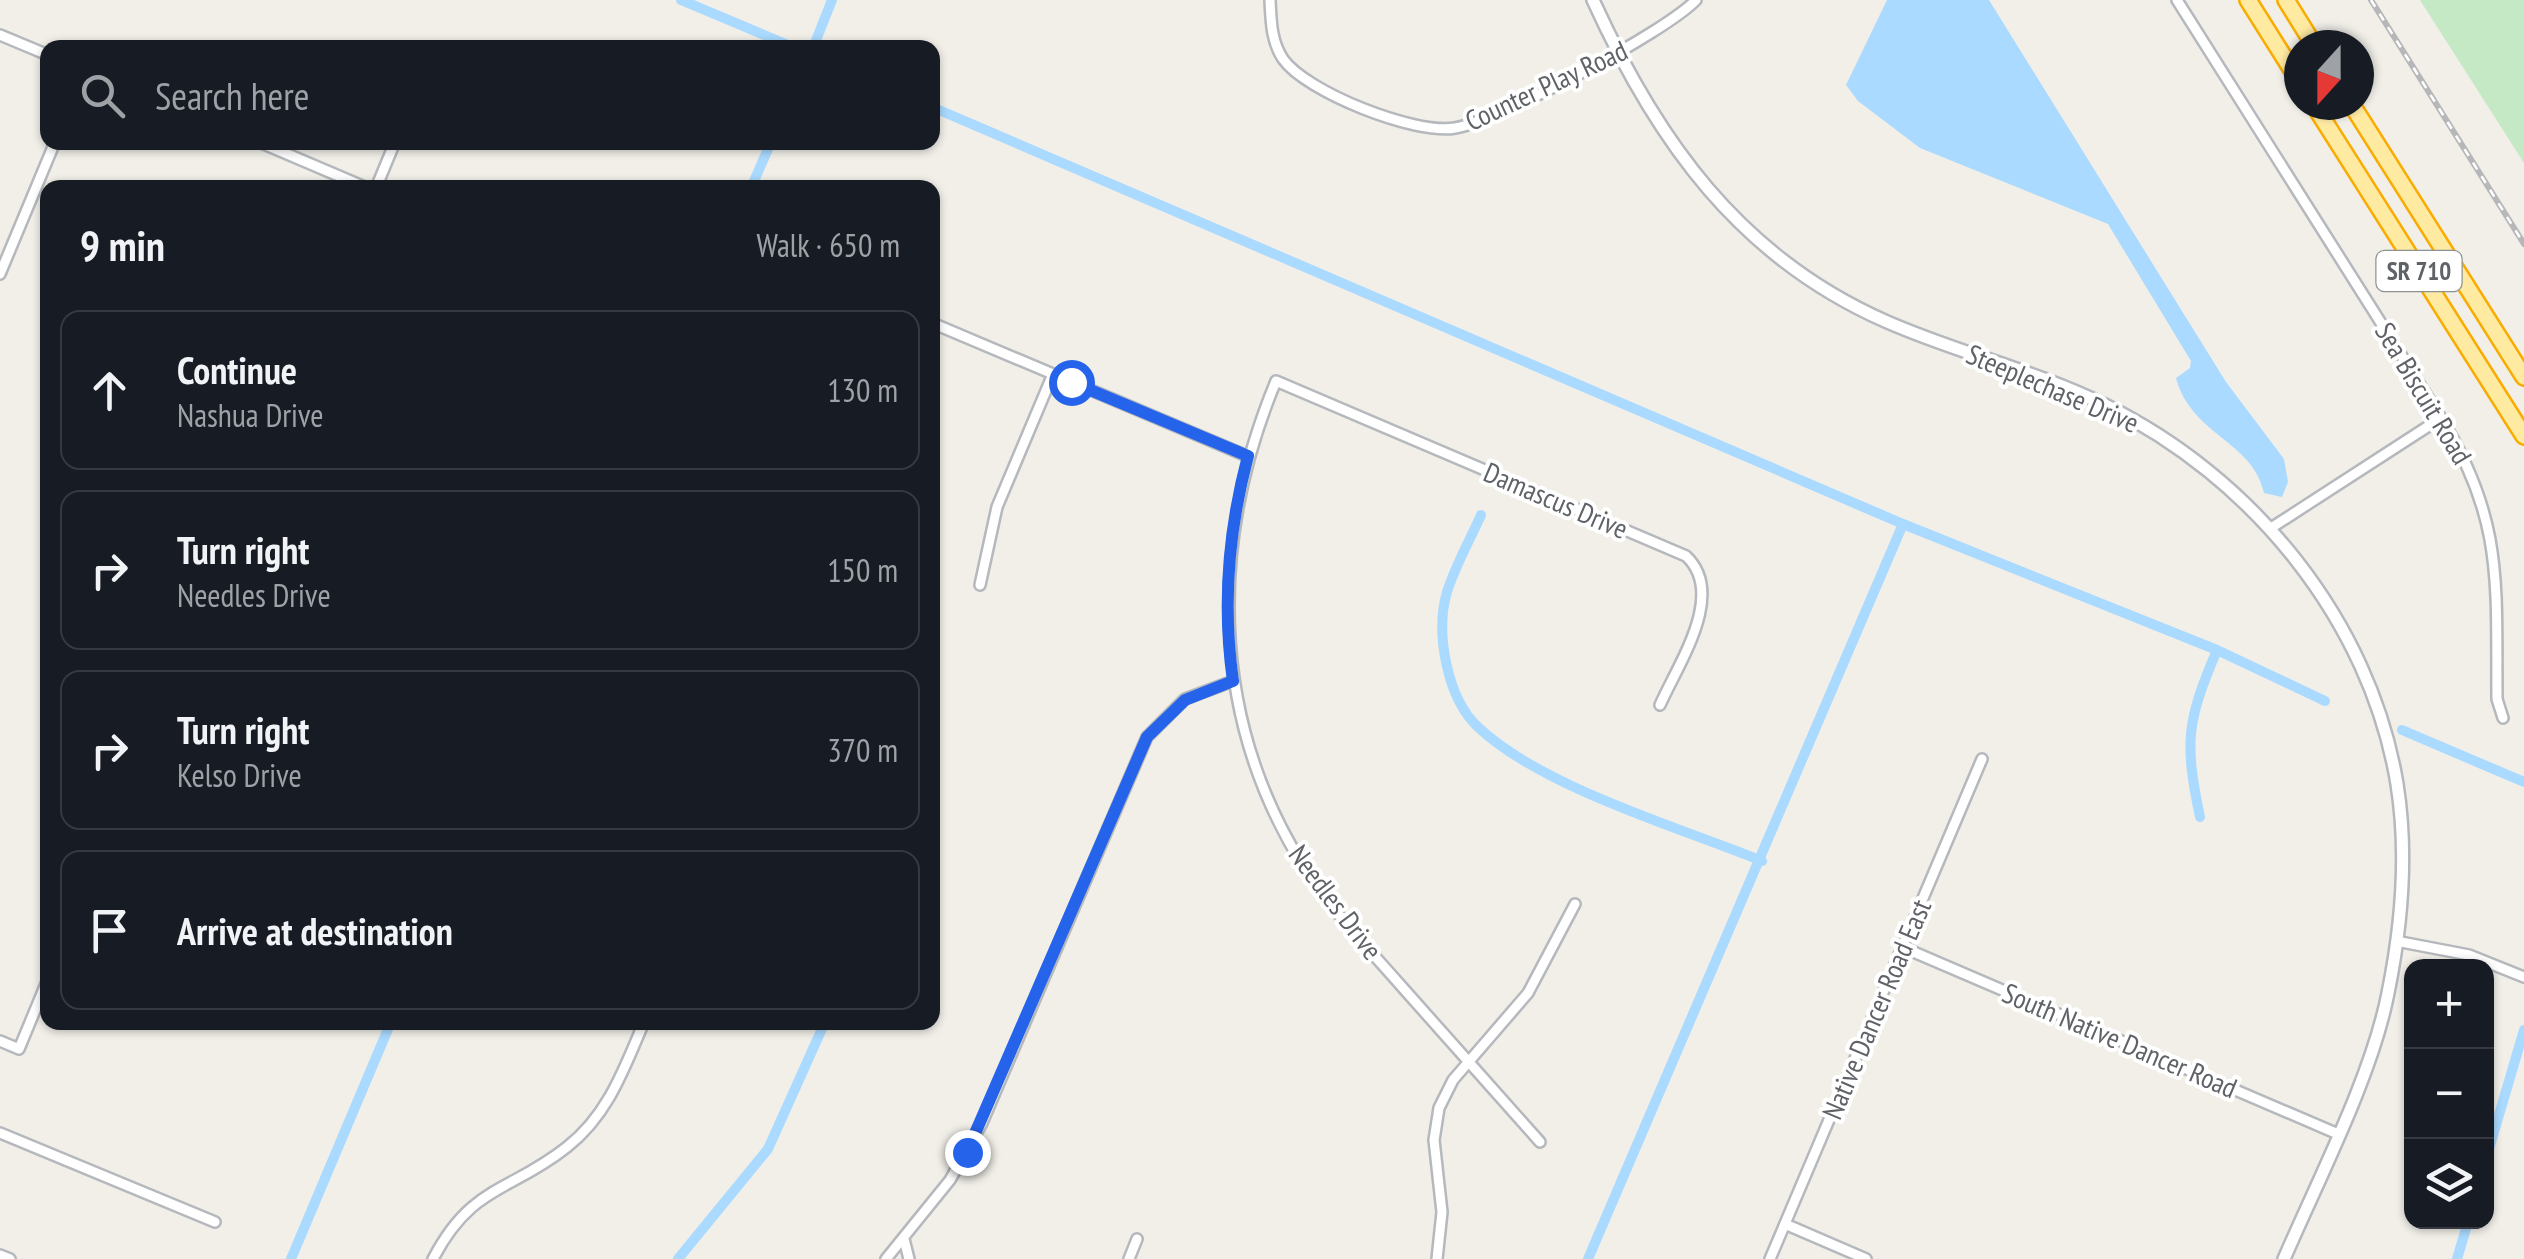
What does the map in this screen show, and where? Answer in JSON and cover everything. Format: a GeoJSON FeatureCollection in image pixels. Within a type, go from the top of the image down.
{"type":"FeatureCollection","features":[{"type":"Feature","properties":{"kind":"highway"},"geometry":{"type":"LineString","coordinates":[[2248,0],[2284,56]]}},
{"type":"Feature","properties":{"kind":"highway"},"geometry":{"type":"LineString","coordinates":[[2286,0],[2305,30]]}},
{"type":"Feature","properties":{"kind":"highway","name":"SR 710"},"geometry":{"type":"LineString","coordinates":[[2324,120],[2524,436]]}},
{"type":"Feature","properties":{"kind":"highway","name":"SR 710"},"geometry":{"type":"LineString","coordinates":[[2361,120],[2524,378]]}},
{"type":"Feature","properties":{"kind":"street","name":"Counter Play Road"},"geometry":{"type":"LineString","coordinates":[[1270,0],[1274,38],[1294,72],[1314,85],[1422,128],[1450,129],[1478,121],[1617,53],[1668,24],[1696,0]]}},
{"type":"Feature","properties":{"kind":"street","name":"Steeplechase Drive"},"geometry":{"type":"LineString","coordinates":[[1594,0],[1617,53],[1669,140],[1735,223],[1792,269],[1888,323],[2018,367],[2115,410],[2216,475],[2271,528],[2324,598],[2371,691],[2392,758],[2403,867],[2396,941],[2383,1012],[2338,1134],[2284,1259]]}},
{"type":"Feature","properties":{"kind":"street","name":"Sea Biscuit Road"},"geometry":{"type":"LineString","coordinates":[[2178,0],[2441,418],[2476,481],[2490,526],[2497,573],[2498,699],[2503,718]]}},
{"type":"Feature","properties":{"kind":"street"},"geometry":{"type":"LineString","coordinates":[[0,35],[40,52]]}},
{"type":"Feature","properties":{"kind":"street"},"geometry":{"type":"LineString","coordinates":[[0,274],[51,150]]}},
{"type":"Feature","properties":{"kind":"street"},"geometry":{"type":"LineString","coordinates":[[278,150],[348,180]]}},
{"type":"Feature","properties":{"kind":"street"},"geometry":{"type":"LineString","coordinates":[[379,180],[392,150]]}},
{"type":"Feature","properties":{"kind":"street"},"geometry":{"type":"LineString","coordinates":[[940,326],[1248,456]]}},
{"type":"Feature","properties":{"kind":"street"},"geometry":{"type":"LineString","coordinates":[[980,585],[997,507],[1053,374]]}},
{"type":"Feature","properties":{"kind":"street","name":"Needles Drive"},"geometry":{"type":"LineString","coordinates":[[1276,381],[1248,456],[1232,523],[1227,583],[1233,681],[1257,771],[1302,864],[1342,919],[1540,1142]]}},
{"type":"Feature","properties":{"kind":"street","name":"Damascus Drive"},"geometry":{"type":"LineString","coordinates":[[1276,381],[1686,556],[1702,580],[1703,603],[1660,705]]}},
{"type":"Feature","properties":{"kind":"street"},"geometry":{"type":"LineString","coordinates":[[2271,528],[2441,418]]}},
{"type":"Feature","properties":{"kind":"street"},"geometry":{"type":"LineString","coordinates":[[886,1259],[950,1180],[982,1122],[1147,737],[1185,700],[1233,681]]}},
{"type":"Feature","properties":{"kind":"street","name":"Native Dancer Road East"},"geometry":{"type":"LineString","coordinates":[[1770,1259],[1982,759]]}},
{"type":"Feature","properties":{"kind":"street"},"geometry":{"type":"LineString","coordinates":[[1437,1259],[1442,1212],[1435,1124],[1445,1094],[1528,993],[1574,904]]}},
{"type":"Feature","properties":{"kind":"street"},"geometry":{"type":"LineString","coordinates":[[2396,941],[2468,955],[2524,977]]}},
{"type":"Feature","properties":{"kind":"street","name":"South Native Dancer Road"},"geometry":{"type":"LineString","coordinates":[[1902,947],[2338,1134]]}},
{"type":"Feature","properties":{"kind":"street"},"geometry":{"type":"LineString","coordinates":[[0,1041],[18,1049],[40,998]]}},
{"type":"Feature","properties":{"kind":"street"},"geometry":{"type":"LineString","coordinates":[[432,1259],[452,1227],[484,1195],[558,1154],[587,1129],[610,1099],[640,1030]]}},
{"type":"Feature","properties":{"kind":"street"},"geometry":{"type":"LineString","coordinates":[[0,1133],[214,1222]]}},
{"type":"Feature","properties":{"kind":"street"},"geometry":{"type":"LineString","coordinates":[[1785,1224],[1866,1259]]}},
{"type":"Feature","properties":{"kind":"street"},"geometry":{"type":"LineString","coordinates":[[904,1239],[909,1259]]}},
{"type":"Feature","properties":{"kind":"street"},"geometry":{"type":"LineString","coordinates":[[1129,1259],[1137,1239]]}},
{"type":"Feature","properties":{"kind":"street"},"geometry":{"type":"LineString","coordinates":[[0,1255],[10,1259]]}},
{"type":"Feature","properties":{"kind":"green space"},"geometry":{"type":"Polygon","coordinates":[[[2420,0],[2524,0],[2524,163],[2420,0]]]}},
{"type":"Feature","properties":{"kind":"water"},"geometry":{"type":"Polygon","coordinates":[[[1887,0],[1989,0],[2226,382],[2284,459],[2288,482],[2282,497],[2264,493],[2248,461],[2195,413],[2184,397],[2176,378],[2190,368],[2191,361],[2108,224],[1920,148],[1858,101],[1846,85],[1887,0]]]}},
{"type":"Feature","properties":{"kind":"waterway"},"geometry":{"type":"LineString","coordinates":[[681,0],[776,40]]}},
{"type":"Feature","properties":{"kind":"waterway"},"geometry":{"type":"LineString","coordinates":[[816,40],[832,0]]}},
{"type":"Feature","properties":{"kind":"waterway"},"geometry":{"type":"LineString","coordinates":[[940,110],[1903,524],[2217,650],[2325,701]]}},
{"type":"Feature","properties":{"kind":"waterway"},"geometry":{"type":"LineString","coordinates":[[754,180],[768,150]]}},
{"type":"Feature","properties":{"kind":"waterway"},"geometry":{"type":"LineString","coordinates":[[1481,515],[1450,582],[1442,626],[1446,664],[1468,716],[1506,750],[1575,787],[1762,861]]}},
{"type":"Feature","properties":{"kind":"waterway"},"geometry":{"type":"LineString","coordinates":[[1588,1259],[1903,524]]}},
{"type":"Feature","properties":{"kind":"waterway"},"geometry":{"type":"LineString","coordinates":[[2200,817],[2191,732],[2199,695],[2217,650]]}},
{"type":"Feature","properties":{"kind":"waterway"},"geometry":{"type":"LineString","coordinates":[[2402,730],[2524,782]]}},
{"type":"Feature","properties":{"kind":"waterway"},"geometry":{"type":"LineString","coordinates":[[291,1259],[388,1030]]}},
{"type":"Feature","properties":{"kind":"waterway"},"geometry":{"type":"LineString","coordinates":[[678,1259],[768,1149],[821,1030]]}},
{"type":"Feature","properties":{"kind":"waterway"},"geometry":{"type":"LineString","coordinates":[[2492,1139],[2524,1030]]}},
{"type":"Feature","properties":{"kind":"waterway"},"geometry":{"type":"LineString","coordinates":[[2457,1259],[2466,1229]]}},
{"type":"Feature","properties":{"kind":"railway"},"geometry":{"type":"LineString","coordinates":[[2371,0],[2524,244]]}},
{"type":"Feature","properties":{"kind":"route"},"geometry":{"type":"LineString","coordinates":[[967,1152],[1147,737],[1185,700],[1233,681],[1227,617],[1229,549],[1248,456],[1071,382]]}}]}
